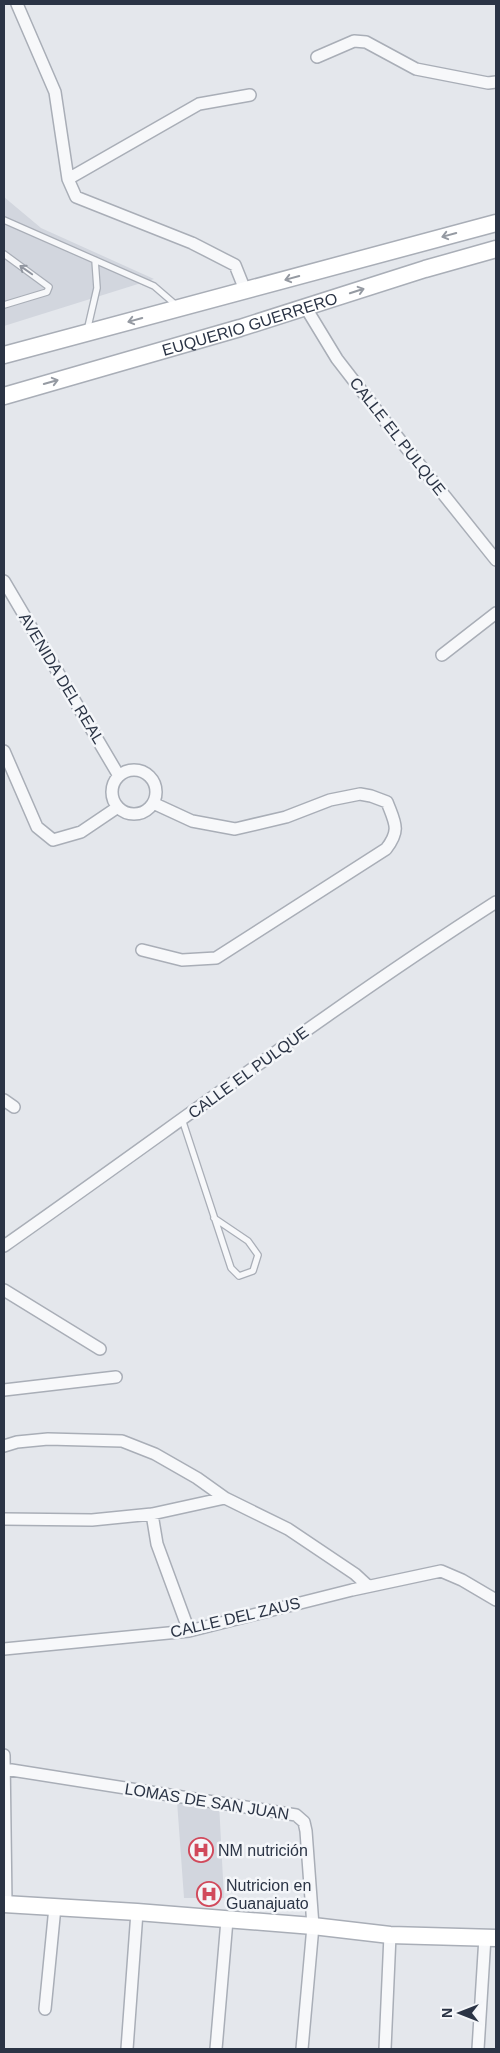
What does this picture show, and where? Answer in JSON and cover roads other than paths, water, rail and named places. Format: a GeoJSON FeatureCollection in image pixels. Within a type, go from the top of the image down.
{"type":"FeatureCollection","features":[{"type":"Feature","properties":{"kind":"main road","name":"EUQUERIO GUERRERO"},"geometry":{"type":"LineString","coordinates":[[4,355],[496,223]]}},
{"type":"Feature","properties":{"kind":"main road","name":"EUQUERIO GUERRERO"},"geometry":{"type":"LineString","coordinates":[[4,396],[306,308],[425,269],[496,249]]}},
{"type":"Feature","properties":{"kind":"main road"},"geometry":{"type":"LineString","coordinates":[[5,1904],[313,1926],[390,1935],[491,1938]]}},
{"type":"Feature","properties":{"kind":"street"},"geometry":{"type":"LineString","coordinates":[[18,4],[55,92],[68,179],[76,197],[192,243],[234,265],[245,290]]}},
{"type":"Feature","properties":{"kind":"street"},"geometry":{"type":"LineString","coordinates":[[317,57],[354,41],[366,42],[416,69],[488,83],[496,82]]}},
{"type":"Feature","properties":{"kind":"street"},"geometry":{"type":"LineString","coordinates":[[68,179],[199,104],[250,95]]}},
{"type":"Feature","properties":{"kind":"street","name":"CALLE EL PULQUE"},"geometry":{"type":"LineString","coordinates":[[306,308],[338,359],[496,560]]}},
{"type":"Feature","properties":{"kind":"street","name":"AVENIDA DEL REAL"},"geometry":{"type":"LineString","coordinates":[[4,581],[119,776]]}},
{"type":"Feature","properties":{"kind":"street"},"geometry":{"type":"LineString","coordinates":[[442,655],[496,613]]}},
{"type":"Feature","properties":{"kind":"street"},"geometry":{"type":"LineString","coordinates":[[4,751],[37,827],[53,840],[81,832],[118,807]]}},
{"type":"Feature","properties":{"kind":"street"},"geometry":{"type":"LineString","coordinates":[[130,770],[142,772],[152,779],[156,791],[153,803],[146,811],[136,814],[126,813],[118,807],[113,797],[113,785],[119,776],[130,770]]}},
{"type":"Feature","properties":{"kind":"street"},"geometry":{"type":"LineString","coordinates":[[142,950],[182,960],[216,958],[386,849],[393,840],[396,827],[387,802],[360,794],[330,800],[286,817],[236,829],[192,821],[153,803]]}},
{"type":"Feature","properties":{"kind":"street","name":"CALLE EL PULQUE"},"geometry":{"type":"LineString","coordinates":[[4,1246],[297,1036],[432,943],[496,902]]}},
{"type":"Feature","properties":{"kind":"street"},"geometry":{"type":"LineString","coordinates":[[4,1100],[14,1107]]}},
{"type":"Feature","properties":{"kind":"street"},"geometry":{"type":"LineString","coordinates":[[4,1290],[100,1349]]}},
{"type":"Feature","properties":{"kind":"street"},"geometry":{"type":"LineString","coordinates":[[4,1390],[116,1377]]}},
{"type":"Feature","properties":{"kind":"street"},"geometry":{"type":"LineString","coordinates":[[4,1446],[17,1442],[48,1439],[122,1441],[155,1454],[197,1478],[225,1498],[288,1529],[355,1574],[368,1586]]}},
{"type":"Feature","properties":{"kind":"street"},"geometry":{"type":"LineString","coordinates":[[4,1519],[92,1520],[152,1514],[225,1498]]}},
{"type":"Feature","properties":{"kind":"street"},"geometry":{"type":"LineString","coordinates":[[152,1514],[157,1544],[189,1631]]}},
{"type":"Feature","properties":{"kind":"street","name":"CALLE DEL ZAUS"},"geometry":{"type":"LineString","coordinates":[[4,1649],[189,1631],[368,1586],[441,1571],[462,1580],[496,1600]]}},
{"type":"Feature","properties":{"kind":"street"},"geometry":{"type":"LineString","coordinates":[[4,1755],[5,1904]]}},
{"type":"Feature","properties":{"kind":"street","name":"LOMAS DE SAN JUAN"},"geometry":{"type":"LineString","coordinates":[[5,1769],[296,1815],[304,1822],[313,1926],[302,2049]]}},
{"type":"Feature","properties":{"kind":"street"},"geometry":{"type":"LineString","coordinates":[[45,2009],[55,1907]]}},
{"type":"Feature","properties":{"kind":"street"},"geometry":{"type":"LineString","coordinates":[[127,2049],[136,1912]]}},
{"type":"Feature","properties":{"kind":"street"},"geometry":{"type":"LineString","coordinates":[[216,2049],[227,1920]]}},
{"type":"Feature","properties":{"kind":"street"},"geometry":{"type":"LineString","coordinates":[[385,2049],[390,1935]]}},
{"type":"Feature","properties":{"kind":"street"},"geometry":{"type":"LineString","coordinates":[[478,2049],[491,1938]]}},
{"type":"Feature","properties":{"kind":"lane"},"geometry":{"type":"LineString","coordinates":[[4,220],[154,286],[179,308]]}},
{"type":"Feature","properties":{"kind":"lane"},"geometry":{"type":"LineString","coordinates":[[4,254],[49,287],[47,292],[4,304]]}},
{"type":"Feature","properties":{"kind":"lane"},"geometry":{"type":"LineString","coordinates":[[86,334],[97,288],[94,260]]}},
{"type":"Feature","properties":{"kind":"lane"},"geometry":{"type":"LineString","coordinates":[[182,1119],[214,1218],[231,1268],[239,1276],[253,1271],[258,1255],[248,1241],[214,1218]]}},
{"type":"Feature","properties":{"kind":"place","name":"NM nutrición"},"geometry":{"type":"Point","coordinates":[201,1850]}},
{"type":"Feature","properties":{"kind":"place","name":"Nutricion en Guanajuato"},"geometry":{"type":"Point","coordinates":[209,1894]}}]}
